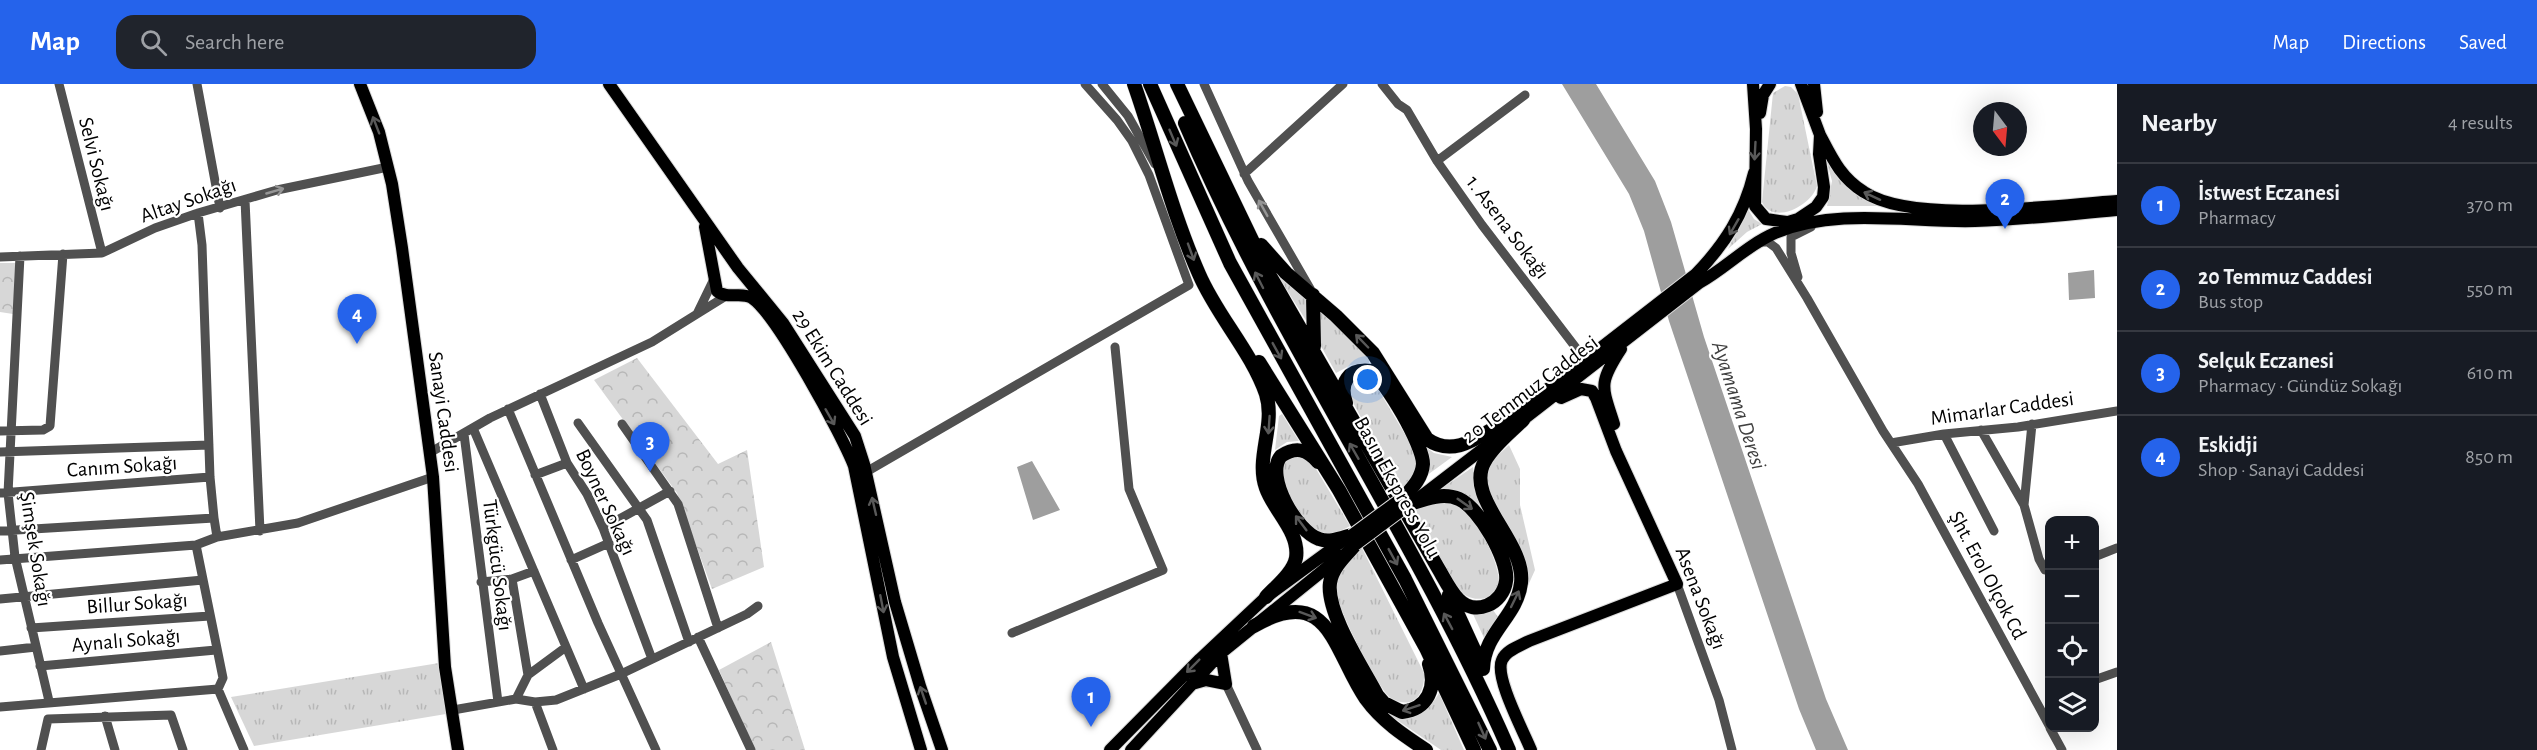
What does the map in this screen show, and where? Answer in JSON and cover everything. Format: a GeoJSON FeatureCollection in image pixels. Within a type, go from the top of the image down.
{"type":"FeatureCollection","features":[{"type":"Feature","properties":{"kind":"highway"},"geometry":{"type":"LineString","coordinates":[[1134,84],[1198,273],[1254,367],[1267,397],[1269,428],[1263,463],[1265,486],[1291,532],[1296,550],[1294,565],[1266,597]]}},
{"type":"Feature","properties":{"kind":"highway","name":"Basın Ekspress Yolu"},"geometry":{"type":"LineString","coordinates":[[1150,84],[1230,263],[1405,579],[1490,750]]}},
{"type":"Feature","properties":{"kind":"highway","name":"Basın Ekspress Yolu"},"geometry":{"type":"LineString","coordinates":[[1169,84],[1252,266],[1449,624],[1509,750]]}},
{"type":"Feature","properties":{"kind":"highway"},"geometry":{"type":"LineString","coordinates":[[1177,84],[1266,268],[1438,568],[1458,599],[1475,608],[1494,603],[1505,588],[1506,573],[1501,557],[1483,522],[1469,506],[1459,499],[1438,496],[1407,500]]}},
{"type":"Feature","properties":{"kind":"highway"},"geometry":{"type":"LineString","coordinates":[[1236,206],[1269,255],[1373,353],[1394,381],[1421,432],[1432,443],[1450,448],[1462,446],[1506,421]]}},
{"type":"Feature","properties":{"kind":"highway"},"geometry":{"type":"LineString","coordinates":[[1313,295],[1315,354]]}},
{"type":"Feature","properties":{"kind":"highway"},"geometry":{"type":"LineString","coordinates":[[1222,316],[1278,390],[1339,490],[1438,670],[1474,750]]}},
{"type":"Feature","properties":{"kind":"highway"},"geometry":{"type":"LineString","coordinates":[[1353,419],[1343,394],[1345,381],[1354,372],[1371,371],[1383,383],[1421,453],[1420,477],[1407,500]]}},
{"type":"Feature","properties":{"kind":"highway"},"geometry":{"type":"LineString","coordinates":[[1483,669],[1488,641],[1516,599],[1521,572],[1514,550],[1483,493],[1480,475],[1490,454],[1523,420]]}},
{"type":"Feature","properties":{"kind":"highway"},"geometry":{"type":"LineString","coordinates":[[1339,490],[1311,454],[1304,450],[1287,452],[1277,461],[1276,479],[1279,489],[1305,530],[1321,540],[1354,540]]}},
{"type":"Feature","properties":{"kind":"highway"},"geometry":{"type":"LineString","coordinates":[[1354,540],[1333,573],[1330,596],[1341,625],[1377,695],[1384,703],[1402,712],[1411,711],[1424,703],[1428,698],[1432,683],[1430,667],[1412,623]]}},
{"type":"Feature","properties":{"kind":"highway"},"geometry":{"type":"LineString","coordinates":[[1438,568],[1518,750]]}},
{"type":"Feature","properties":{"kind":"highway"},"geometry":{"type":"LineString","coordinates":[[1254,626],[1286,612],[1297,611],[1317,617],[1331,633],[1358,685],[1374,709],[1394,728],[1426,750]]}},
{"type":"Feature","properties":{"kind":"main road","name":"Sanayi Caddesi"},"geometry":{"type":"LineString","coordinates":[[360,84],[379,132],[388,167],[400,237],[433,477],[445,667],[458,750]]}},
{"type":"Feature","properties":{"kind":"main road","name":"29 Ekim Caddesi"},"geometry":{"type":"LineString","coordinates":[[609,84],[741,271],[783,324],[855,436],[866,472],[895,602],[917,679],[942,750]]}},
{"type":"Feature","properties":{"kind":"main road"},"geometry":{"type":"LineString","coordinates":[[1753,84],[1756,129],[1755,207],[1766,219],[1793,221],[1816,207],[1823,196],[1824,180],[1819,154],[1814,84]]}},
{"type":"Feature","properties":{"kind":"main road"},"geometry":{"type":"LineString","coordinates":[[1756,129],[1763,95],[1770,84]]}},
{"type":"Feature","properties":{"kind":"main road"},"geometry":{"type":"LineString","coordinates":[[1800,84],[1839,172],[1865,193],[1890,203],[1940,210],[1974,210],[2117,201]]}},
{"type":"Feature","properties":{"kind":"main road"},"geometry":{"type":"LineString","coordinates":[[1697,278],[1733,229],[1746,201],[1754,173]]}},
{"type":"Feature","properties":{"kind":"main road"},"geometry":{"type":"LineString","coordinates":[[1697,278],[1714,275],[1755,243],[1790,228],[1827,221],[1974,221],[2117,210]]}},
{"type":"Feature","properties":{"kind":"main road"},"geometry":{"type":"LineString","coordinates":[[1131,750],[1221,653],[1354,540],[1506,421],[1586,360],[1639,324],[1750,237],[1793,221],[1845,212],[1880,211],[1974,221]]}},
{"type":"Feature","properties":{"kind":"main road"},"geometry":{"type":"LineString","coordinates":[[702,217],[710,242],[714,279],[717,291],[729,296],[743,287],[741,271],[724,266],[714,279]]}},
{"type":"Feature","properties":{"kind":"main road","name":"29 Ekim Caddesi"},"geometry":{"type":"LineString","coordinates":[[729,296],[748,296],[759,305],[789,348],[844,442],[854,466],[893,657],[921,750]]}},
{"type":"Feature","properties":{"kind":"main road","name":"20 Temmuz Caddesi"},"geometry":{"type":"LineString","coordinates":[[1407,500],[1545,405],[1626,341],[1639,324]]}},
{"type":"Feature","properties":{"kind":"main road"},"geometry":{"type":"LineString","coordinates":[[1624,463],[1603,384],[1608,368],[1626,341]]}},
{"type":"Feature","properties":{"kind":"main road"},"geometry":{"type":"LineString","coordinates":[[1545,405],[1581,389],[1592,391],[1624,463]]}},
{"type":"Feature","properties":{"kind":"main road","name":"Asena Sokağı"},"geometry":{"type":"LineString","coordinates":[[1624,463],[1677,584]]}},
{"type":"Feature","properties":{"kind":"main road"},"geometry":{"type":"LineString","coordinates":[[1113,748],[1200,659],[1266,597],[1354,540]]}},
{"type":"Feature","properties":{"kind":"main road"},"geometry":{"type":"LineString","coordinates":[[1531,750],[1503,680],[1500,665],[1506,654],[1529,641],[1677,584]]}},
{"type":"Feature","properties":{"kind":"main road"},"geometry":{"type":"LineString","coordinates":[[1191,685],[1206,680],[1226,684],[1221,653]]}},
{"type":"Feature","properties":{"kind":"main road"},"geometry":{"type":"LineString","coordinates":[[909,710],[926,750]]}},
{"type":"Feature","properties":{"kind":"street","name":"Selvi Sokağı"},"geometry":{"type":"LineString","coordinates":[[59,84],[102,253]]}},
{"type":"Feature","properties":{"kind":"street"},"geometry":{"type":"LineString","coordinates":[[197,84],[220,208]]}},
{"type":"Feature","properties":{"kind":"street"},"geometry":{"type":"LineString","coordinates":[[866,472],[1188,285],[1149,175],[1117,120],[1085,84]]}},
{"type":"Feature","properties":{"kind":"street"},"geometry":{"type":"LineString","coordinates":[[1102,84],[1128,116],[1172,197]]}},
{"type":"Feature","properties":{"kind":"street"},"geometry":{"type":"LineString","coordinates":[[1204,84],[1244,174],[1313,295]]}},
{"type":"Feature","properties":{"kind":"street"},"geometry":{"type":"LineString","coordinates":[[1244,174],[1343,84]]}},
{"type":"Feature","properties":{"kind":"street","name":"1. Asena Sokağı"},"geometry":{"type":"LineString","coordinates":[[1382,84],[1398,104],[1407,110],[1437,161],[1482,225],[1586,360]]}},
{"type":"Feature","properties":{"kind":"street"},"geometry":{"type":"LineString","coordinates":[[1437,161],[1525,95]]}},
{"type":"Feature","properties":{"kind":"street","name":"Altay Sokağı"},"geometry":{"type":"LineString","coordinates":[[0,257],[102,253],[155,228],[198,213],[277,190],[388,167]]}},
{"type":"Feature","properties":{"kind":"street"},"geometry":{"type":"LineString","coordinates":[[245,200],[260,531]]}},
{"type":"Feature","properties":{"kind":"street"},"geometry":{"type":"LineString","coordinates":[[198,213],[202,245],[210,477],[217,537]]}},
{"type":"Feature","properties":{"kind":"street"},"geometry":{"type":"LineString","coordinates":[[1807,298],[1795,269],[1791,237],[1827,221]]}},
{"type":"Feature","properties":{"kind":"street"},"geometry":{"type":"LineString","coordinates":[[1755,243],[1768,242],[1776,248],[1807,298]]}},
{"type":"Feature","properties":{"kind":"street"},"geometry":{"type":"LineString","coordinates":[[5,430],[43,430],[50,426],[63,254]]}},
{"type":"Feature","properties":{"kind":"street","name":"Şimşek Sokağı"},"geometry":{"type":"LineString","coordinates":[[20,256],[5,430],[4,493],[23,596],[49,701]]}},
{"type":"Feature","properties":{"kind":"street"},"geometry":{"type":"LineString","coordinates":[[698,314],[714,279]]}},
{"type":"Feature","properties":{"kind":"street"},"geometry":{"type":"LineString","coordinates":[[430,452],[508,409],[632,352],[729,296]]}},
{"type":"Feature","properties":{"kind":"street","name":"Şht. Erol Olçok Cd"},"geometry":{"type":"LineString","coordinates":[[1807,298],[1891,443],[1918,483],[2045,718]]}},
{"type":"Feature","properties":{"kind":"street"},"geometry":{"type":"LineString","coordinates":[[1012,633],[1163,570],[1129,489],[1115,348]]}},
{"type":"Feature","properties":{"kind":"street","name":"Boyner Sokağı"},"geometry":{"type":"LineString","coordinates":[[540,394],[567,463],[587,494],[603,528],[652,659]]}},
{"type":"Feature","properties":{"kind":"street"},"geometry":{"type":"LineString","coordinates":[[508,409],[571,560],[656,750]]}},
{"type":"Feature","properties":{"kind":"street","name":"Mimarlar Caddesi"},"geometry":{"type":"LineString","coordinates":[[1891,443],[2117,411]]}},
{"type":"Feature","properties":{"kind":"street"},"geometry":{"type":"LineString","coordinates":[[578,423],[647,520],[693,639],[751,750]]}},
{"type":"Feature","properties":{"kind":"street"},"geometry":{"type":"LineString","coordinates":[[622,424],[678,504],[702,570],[718,628]]}},
{"type":"Feature","properties":{"kind":"street"},"geometry":{"type":"LineString","coordinates":[[2024,505],[2032,424]]}},
{"type":"Feature","properties":{"kind":"street"},"geometry":{"type":"LineString","coordinates":[[473,428],[584,688]]}},
{"type":"Feature","properties":{"kind":"street"},"geometry":{"type":"LineString","coordinates":[[1981,430],[2024,505],[2039,559],[2045,570]]}},
{"type":"Feature","properties":{"kind":"street","name":"Türkgücü Sokağı"},"geometry":{"type":"LineString","coordinates":[[464,434],[498,702]]}},
{"type":"Feature","properties":{"kind":"street"},"geometry":{"type":"LineString","coordinates":[[1944,434],[1994,531]]}},
{"type":"Feature","properties":{"kind":"street"},"geometry":{"type":"LineString","coordinates":[[4,452],[209,445]]}},
{"type":"Feature","properties":{"kind":"street"},"geometry":{"type":"LineString","coordinates":[[535,475],[567,463]]}},
{"type":"Feature","properties":{"kind":"street","name":"Canım Sokağı"},"geometry":{"type":"LineString","coordinates":[[4,493],[210,477]]}},
{"type":"Feature","properties":{"kind":"street"},"geometry":{"type":"LineString","coordinates":[[0,560],[15,557],[196,545],[217,537],[298,523],[433,477]]}},
{"type":"Feature","properties":{"kind":"street"},"geometry":{"type":"LineString","coordinates":[[603,528],[670,491]]}},
{"type":"Feature","properties":{"kind":"street"},"geometry":{"type":"LineString","coordinates":[[0,531],[214,518]]}},
{"type":"Feature","properties":{"kind":"street"},"geometry":{"type":"LineString","coordinates":[[571,560],[609,543]]}},
{"type":"Feature","properties":{"kind":"street"},"geometry":{"type":"LineString","coordinates":[[196,545],[223,678],[218,690],[244,750]]}},
{"type":"Feature","properties":{"kind":"street"},"geometry":{"type":"LineString","coordinates":[[2099,555],[2117,548]]}},
{"type":"Feature","properties":{"kind":"street"},"geometry":{"type":"LineString","coordinates":[[481,582],[512,579],[534,572]]}},
{"type":"Feature","properties":{"kind":"street"},"geometry":{"type":"LineString","coordinates":[[512,579],[528,675]]}},
{"type":"Feature","properties":{"kind":"street"},"geometry":{"type":"LineString","coordinates":[[0,599],[203,580]]}},
{"type":"Feature","properties":{"kind":"street","name":"Asena Sokağı"},"geometry":{"type":"LineString","coordinates":[[1677,584],[1719,700],[1732,750]]}},
{"type":"Feature","properties":{"kind":"street"},"geometry":{"type":"LineString","coordinates":[[453,710],[516,699],[535,702],[556,700],[621,674],[747,614],[758,606]]}},
{"type":"Feature","properties":{"kind":"street","name":"Billur Sokağı"},"geometry":{"type":"LineString","coordinates":[[31,628],[210,616]]}},
{"type":"Feature","properties":{"kind":"street"},"geometry":{"type":"LineString","coordinates":[[0,651],[36,647]]}},
{"type":"Feature","properties":{"kind":"street"},"geometry":{"type":"LineString","coordinates":[[516,699],[528,675],[566,647]]}},
{"type":"Feature","properties":{"kind":"street","name":"Aynalı Sokağı"},"geometry":{"type":"LineString","coordinates":[[40,666],[216,650]]}},
{"type":"Feature","properties":{"kind":"street"},"geometry":{"type":"LineString","coordinates":[[2099,679],[2117,672]]}},
{"type":"Feature","properties":{"kind":"street"},"geometry":{"type":"LineString","coordinates":[[1226,684],[1257,750]]}},
{"type":"Feature","properties":{"kind":"street"},"geometry":{"type":"LineString","coordinates":[[0,707],[49,701],[218,690]]}},
{"type":"Feature","properties":{"kind":"street"},"geometry":{"type":"LineString","coordinates":[[535,702],[553,750]]}},
{"type":"Feature","properties":{"kind":"street"},"geometry":{"type":"LineString","coordinates":[[40,750],[48,719],[171,715],[183,750]]}},
{"type":"Feature","properties":{"kind":"street"},"geometry":{"type":"LineString","coordinates":[[105,716],[115,750]]}},
{"type":"Feature","properties":{"kind":"street","name":"Şht. Erol Olçok Cd"},"geometry":{"type":"LineString","coordinates":[[2053,732],[2062,750]]}},
{"type":"Feature","properties":{"kind":"green space"},"geometry":{"type":"Polygon","coordinates":[[[1785,86],[1791,87],[1798,94],[1817,186],[1814,193],[1800,206],[1792,210],[1775,212],[1767,209],[1762,202],[1773,93],[1785,86]]]}},
{"type":"Feature","properties":{"kind":"green space"},"geometry":{"type":"Polygon","coordinates":[[[1825,155],[1837,174],[1850,188],[1888,206],[1827,206],[1832,181],[1825,155]]]}},
{"type":"Feature","properties":{"kind":"green space"},"geometry":{"type":"Polygon","coordinates":[[[1748,209],[1754,219],[1762,224],[1747,232],[1728,249],[1748,209]]]}},
{"type":"Feature","properties":{"kind":"green space"},"geometry":{"type":"Polygon","coordinates":[[[0,263],[17,263],[13,314],[0,312],[0,263]]]}},
{"type":"Feature","properties":{"kind":"green space"},"geometry":{"type":"Polygon","coordinates":[[[1278,276],[1307,299],[1307,322],[1278,276]]]}},
{"type":"Feature","properties":{"kind":"green space"},"geometry":{"type":"Polygon","coordinates":[[[1316,307],[1369,356],[1369,363],[1351,365],[1336,373],[1317,339],[1316,307]]]}},
{"type":"Feature","properties":{"kind":"green space"},"geometry":{"type":"Polygon","coordinates":[[[637,358],[718,464],[747,450],[764,567],[712,589],[677,493],[594,380],[637,358]]]}},
{"type":"Feature","properties":{"kind":"green space"},"geometry":{"type":"Polygon","coordinates":[[[1358,376],[1370,379],[1375,384],[1415,451],[1417,461],[1413,481],[1400,490],[1350,397],[1351,384],[1358,376]]]}},
{"type":"Feature","properties":{"kind":"green space"},"geometry":{"type":"Polygon","coordinates":[[[1282,414],[1299,441],[1287,442],[1275,450],[1279,416],[1282,414]]]}},
{"type":"Feature","properties":{"kind":"green space"},"geometry":{"type":"Polygon","coordinates":[[[1423,445],[1434,453],[1452,457],[1426,476],[1423,445]]]}},
{"type":"Feature","properties":{"kind":"green space"},"geometry":{"type":"Polygon","coordinates":[[[1509,445],[1520,469],[1520,505],[1535,570],[1522,599],[1526,584],[1484,481],[1493,460],[1509,445]]]}},
{"type":"Feature","properties":{"kind":"green space"},"geometry":{"type":"Polygon","coordinates":[[[1295,455],[1306,457],[1312,462],[1350,526],[1340,531],[1324,533],[1317,531],[1305,521],[1289,494],[1284,479],[1284,461],[1295,455]]]}},
{"type":"Feature","properties":{"kind":"green space"},"geometry":{"type":"Polygon","coordinates":[[[1473,467],[1479,502],[1490,519],[1435,493],[1473,467]]]}},
{"type":"Feature","properties":{"kind":"green space"},"geometry":{"type":"Polygon","coordinates":[[[1441,501],[1463,509],[1482,533],[1498,576],[1499,584],[1491,596],[1481,599],[1472,598],[1456,588],[1412,512],[1423,504],[1441,501]]]}},
{"type":"Feature","properties":{"kind":"green space"},"geometry":{"type":"Polygon","coordinates":[[[1362,548],[1424,673],[1420,694],[1406,703],[1391,698],[1385,692],[1360,649],[1338,602],[1336,590],[1341,570],[1362,548]]]}},
{"type":"Feature","properties":{"kind":"green space"},"geometry":{"type":"Polygon","coordinates":[[[1493,610],[1498,617],[1484,638],[1473,614],[1493,610]]]}},
{"type":"Feature","properties":{"kind":"green space"},"geometry":{"type":"Polygon","coordinates":[[[771,642],[805,750],[755,750],[719,670],[771,642]]]}},
{"type":"Feature","properties":{"kind":"green space"},"geometry":{"type":"Polygon","coordinates":[[[439,663],[446,714],[254,746],[231,697],[439,663]]]}},
{"type":"Feature","properties":{"kind":"green space"},"geometry":{"type":"Polygon","coordinates":[[[1439,693],[1464,750],[1441,750],[1385,712],[1401,716],[1416,714],[1429,707],[1439,693]]]}},
{"type":"Feature","properties":{"kind":"shaded area"},"geometry":{"type":"Polygon","coordinates":[[[1562,84],[1596,84],[1655,181],[1671,222],[1704,337],[1826,699],[1848,750],[1816,750],[1799,709],[1669,321],[1644,231],[1629,194],[1562,84]]]}},
{"type":"Feature","properties":{"kind":"shaded area"},"geometry":{"type":"Polygon","coordinates":[[[2094,270],[2095,298],[2069,300],[2068,273],[2094,270]]]}},
{"type":"Feature","properties":{"kind":"shaded area"},"geometry":{"type":"Polygon","coordinates":[[[1032,461],[1060,510],[1033,520],[1017,467],[1032,461]]]}},
{"type":"Feature","properties":{"kind":"place","name":"20 Temmuz Caddesi"},"geometry":{"type":"Point","coordinates":[2005,229]}},
{"type":"Feature","properties":{"kind":"place","name":"Eskidji"},"geometry":{"type":"Point","coordinates":[357,344]}},
{"type":"Feature","properties":{"kind":"place","name":"Selçuk Eczanesi"},"geometry":{"type":"Point","coordinates":[650,472]}},
{"type":"Feature","properties":{"kind":"place","name":"İstwest Eczanesi"},"geometry":{"type":"Point","coordinates":[1091,727]}},
{"type":"Feature","properties":{"kind":"water label","name":"Ayamama Deresi"},"geometry":{"type":"Point","coordinates":[1740,405]}}]}
